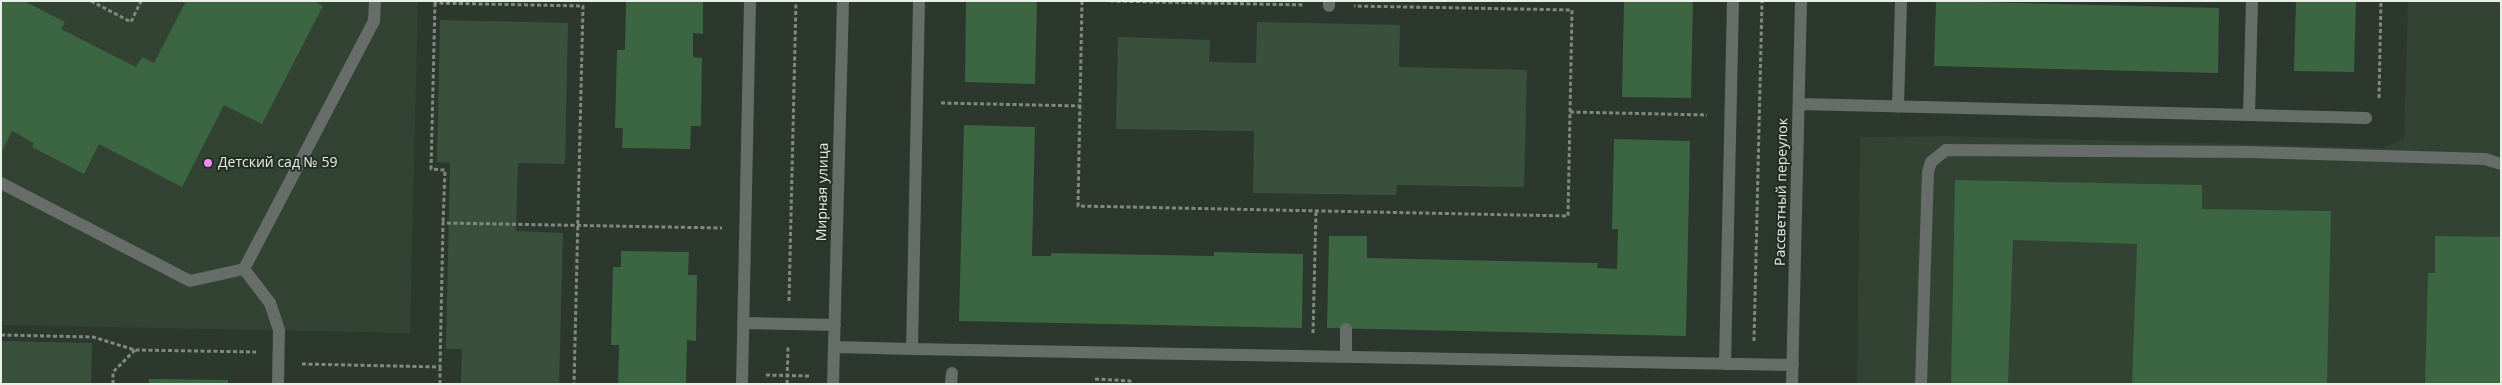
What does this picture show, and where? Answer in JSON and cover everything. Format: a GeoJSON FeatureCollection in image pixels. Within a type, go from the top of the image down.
{"type":"FeatureCollection","features":[{"type":"Feature","properties":{"kind":"street"},"geometry":{"type":"LineString","coordinates":[[1,183],[190,281],[244,269],[374,20],[375,1]]}},
{"type":"Feature","properties":{"kind":"street"},"geometry":{"type":"LineString","coordinates":[[742,379],[750,1]]}},
{"type":"Feature","properties":{"kind":"street","name":"Мирная улица"},"geometry":{"type":"LineString","coordinates":[[833,380],[843,1]]}},
{"type":"Feature","properties":{"kind":"street"},"geometry":{"type":"LineString","coordinates":[[912,348],[919,1]]}},
{"type":"Feature","properties":{"kind":"street"},"geometry":{"type":"LineString","coordinates":[[1725,364],[1733,1]]}},
{"type":"Feature","properties":{"kind":"street","name":"Рассветный переулок"},"geometry":{"type":"LineString","coordinates":[[1792,384],[1801,1]]}},
{"type":"Feature","properties":{"kind":"street"},"geometry":{"type":"LineString","coordinates":[[1898,107],[1901,1]]}},
{"type":"Feature","properties":{"kind":"street"},"geometry":{"type":"LineString","coordinates":[[2249,115],[2252,1]]}},
{"type":"Feature","properties":{"kind":"street"},"geometry":{"type":"LineString","coordinates":[[1799,104],[2366,118]]}},
{"type":"Feature","properties":{"kind":"street"},"geometry":{"type":"LineString","coordinates":[[1921,384],[1928,172],[1931,162],[1946,150],[2250,152],[2485,159],[2501,164]]}},
{"type":"Feature","properties":{"kind":"street"},"geometry":{"type":"LineString","coordinates":[[244,269],[270,303],[279,330],[278,384]]}},
{"type":"Feature","properties":{"kind":"street"},"geometry":{"type":"LineString","coordinates":[[743,323],[835,325]]}},
{"type":"Feature","properties":{"kind":"street"},"geometry":{"type":"LineString","coordinates":[[1346,329],[1346,357]]}},
{"type":"Feature","properties":{"kind":"street"},"geometry":{"type":"LineString","coordinates":[[834,347],[1793,366]]}},
{"type":"Feature","properties":{"kind":"path"},"geometry":{"type":"LineString","coordinates":[[91,1],[131,22],[141,1]]}},
{"type":"Feature","properties":{"kind":"path"},"geometry":{"type":"LineString","coordinates":[[788,384],[796,1]]}},
{"type":"Feature","properties":{"kind":"path"},"geometry":{"type":"LineString","coordinates":[[1082,1],[1078,206],[1568,216],[1572,10],[1110,1]]}},
{"type":"Feature","properties":{"kind":"path"},"geometry":{"type":"LineString","coordinates":[[1753,365],[1762,1]]}},
{"type":"Feature","properties":{"kind":"path"},"geometry":{"type":"LineString","coordinates":[[2366,118],[2367,102],[2378,103],[2381,1]]}},
{"type":"Feature","properties":{"kind":"path"},"geometry":{"type":"LineString","coordinates":[[440,384],[445,170],[431,170],[435,2],[583,6],[574,384]]}},
{"type":"Feature","properties":{"kind":"path"},"geometry":{"type":"LineString","coordinates":[[917,102],[1081,106]]}},
{"type":"Feature","properties":{"kind":"path"},"geometry":{"type":"LineString","coordinates":[[1570,112],[1730,116]]}},
{"type":"Feature","properties":{"kind":"path"},"geometry":{"type":"LineString","coordinates":[[1313,356],[1316,211]]}},
{"type":"Feature","properties":{"kind":"path"},"geometry":{"type":"LineString","coordinates":[[443,223],[745,229]]}},
{"type":"Feature","properties":{"kind":"path"},"geometry":{"type":"LineString","coordinates":[[1,335],[94,337],[136,350],[257,352],[257,358]]}},
{"type":"Feature","properties":{"kind":"path"},"geometry":{"type":"LineString","coordinates":[[113,384],[113,372],[136,350]]}},
{"type":"Feature","properties":{"kind":"path"},"geometry":{"type":"LineString","coordinates":[[278,364],[440,367]]}},
{"type":"Feature","properties":{"kind":"path"},"geometry":{"type":"LineString","coordinates":[[742,379],[788,375],[833,380]]}},
{"type":"Feature","properties":{"kind":"shaded area","name":"Детский сад № 59"},"geometry":{"type":"Polygon","coordinates":[[[1,1],[418,1],[410,333],[1,325],[1,1]]]}},
{"type":"Feature","properties":{"kind":"shaded area"},"geometry":{"type":"Polygon","coordinates":[[[2408,1],[2501,1],[2501,384],[1857,384],[1860,137],[1946,136],[2383,148],[2404,139],[2408,1]]]}},
{"type":"Feature","properties":{"kind":"shaded area"},"geometry":{"type":"Polygon","coordinates":[[[440,20],[568,23],[565,164],[518,163],[516,231],[563,233],[559,384],[461,384],[462,349],[446,349],[450,163],[437,162],[440,20]]]}},
{"type":"Feature","properties":{"kind":"shaded area"},"geometry":{"type":"Polygon","coordinates":[[[1257,22],[1400,25],[1399,67],[1527,70],[1524,187],[1397,185],[1396,195],[1253,193],[1254,131],[1116,129],[1118,37],[1210,40],[1209,62],[1256,63],[1257,22]]]}},
{"type":"Feature","properties":{"kind":"shaded area"},"geometry":{"type":"Polygon","coordinates":[[[1,341],[92,343],[91,384],[1,384],[1,341]]]}},
{"type":"Feature","properties":{"kind":"building"},"geometry":{"type":"Polygon","coordinates":[[[1,1],[24,1],[65,22],[61,29],[136,67],[142,57],[154,63],[186,1],[314,1],[323,6],[262,124],[224,105],[182,187],[99,144],[84,174],[32,147],[34,143],[12,131],[1,153],[1,1]]]}},
{"type":"Feature","properties":{"kind":"building"},"geometry":{"type":"Polygon","coordinates":[[[626,1],[703,1],[703,34],[693,33],[693,57],[702,58],[701,126],[691,126],[690,149],[622,148],[623,128],[615,128],[617,50],[625,50],[626,1]]]}},
{"type":"Feature","properties":{"kind":"building"},"geometry":{"type":"Polygon","coordinates":[[[966,1],[1037,1],[1035,84],[965,82],[966,1]]]}},
{"type":"Feature","properties":{"kind":"building"},"geometry":{"type":"Polygon","coordinates":[[[1624,1],[1693,1],[1691,98],[1622,97],[1624,1]]]}},
{"type":"Feature","properties":{"kind":"building"},"geometry":{"type":"Polygon","coordinates":[[[1936,1],[2219,8],[2218,73],[1934,66],[1936,1]]]}},
{"type":"Feature","properties":{"kind":"building"},"geometry":{"type":"Polygon","coordinates":[[[2296,1],[2356,1],[2354,72],[2294,71],[2296,1]]]}},
{"type":"Feature","properties":{"kind":"building"},"geometry":{"type":"Polygon","coordinates":[[[964,125],[1035,127],[1032,256],[1051,256],[1051,253],[1214,256],[1214,252],[1303,254],[1302,328],[959,321],[964,125]]]}},
{"type":"Feature","properties":{"kind":"building"},"geometry":{"type":"Polygon","coordinates":[[[1614,139],[1690,141],[1686,336],[1327,328],[1329,236],[1367,236],[1367,258],[1598,263],[1597,268],[1617,269],[1618,229],[1612,229],[1614,139]]]}},
{"type":"Feature","properties":{"kind":"building"},"geometry":{"type":"Polygon","coordinates":[[[1955,180],[2202,185],[2202,209],[2331,211],[2327,384],[2132,384],[2137,244],[2013,240],[2008,384],[1951,384],[1955,180]]]}},
{"type":"Feature","properties":{"kind":"building"},"geometry":{"type":"Polygon","coordinates":[[[2435,236],[2501,237],[2501,384],[2425,384],[2428,273],[2435,273],[2435,236]]]}},
{"type":"Feature","properties":{"kind":"building"},"geometry":{"type":"Polygon","coordinates":[[[621,251],[689,252],[688,275],[697,275],[696,341],[687,340],[686,384],[618,384],[619,345],[611,345],[613,267],[621,267],[621,251]]]}},
{"type":"Feature","properties":{"kind":"building"},"geometry":{"type":"Polygon","coordinates":[[[149,379],[228,380],[228,384],[149,384],[149,379]]]}},
{"type":"Feature","properties":{"kind":"place","name":"Детский сад № 59"},"geometry":{"type":"Point","coordinates":[208,163]}}]}
